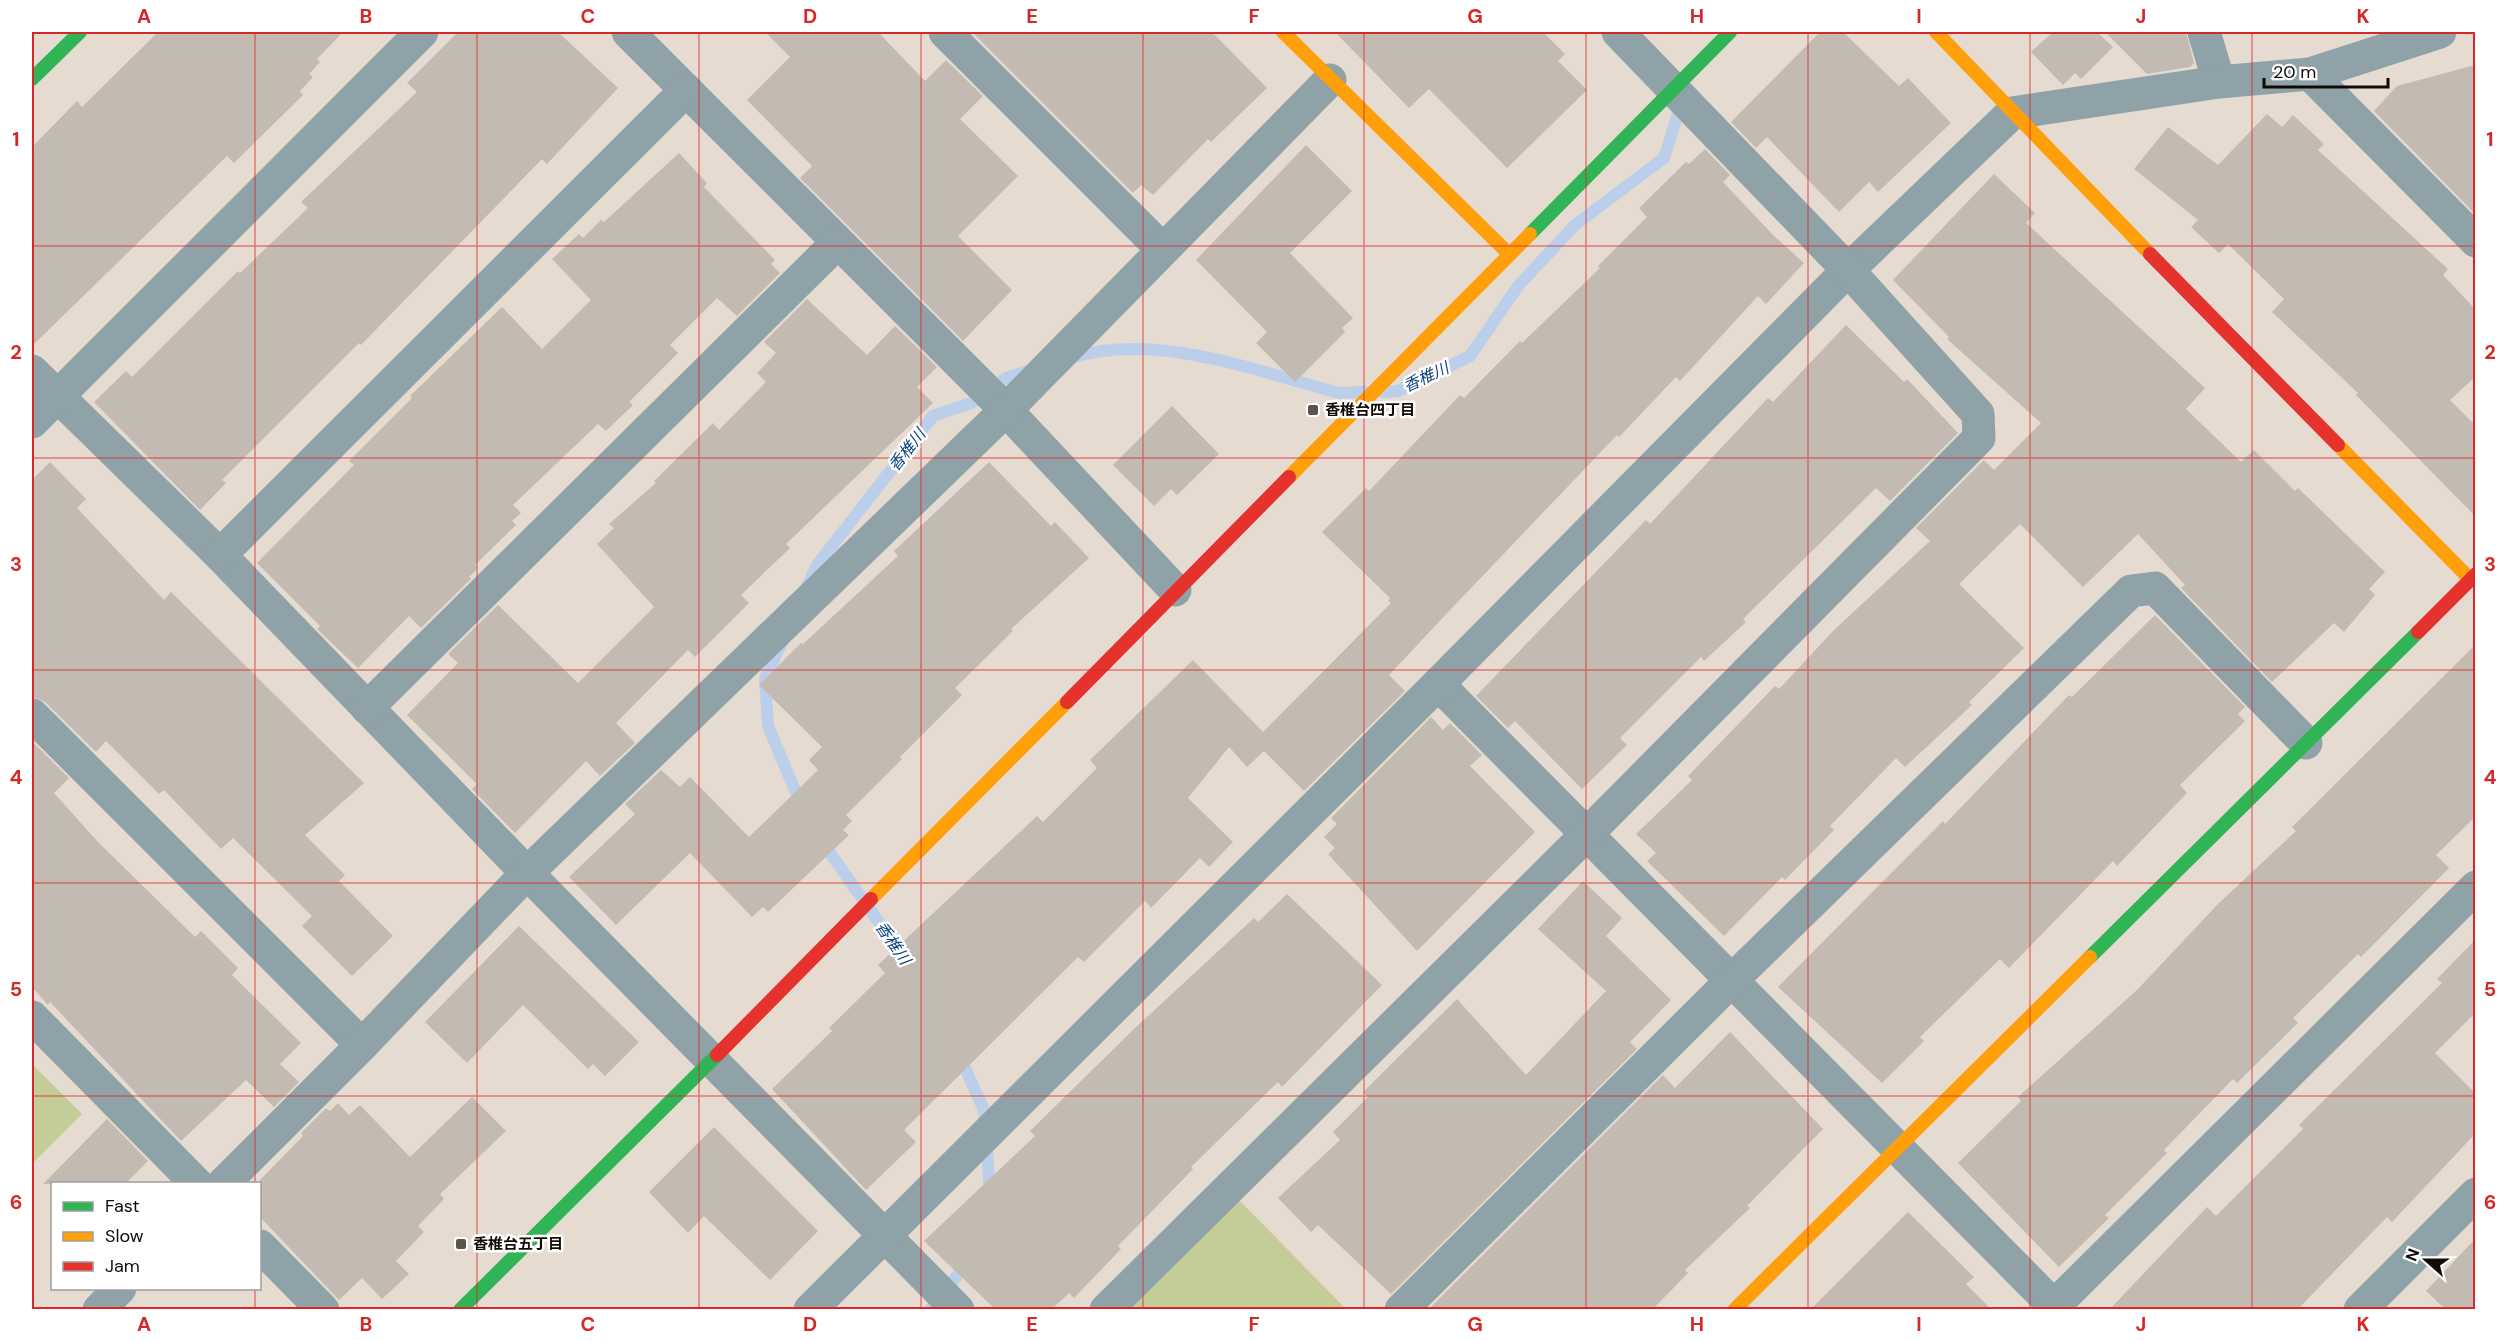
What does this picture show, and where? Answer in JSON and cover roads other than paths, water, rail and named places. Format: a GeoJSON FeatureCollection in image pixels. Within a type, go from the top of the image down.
{"type":"FeatureCollection","features":[{"type":"Feature","properties":{"kind":"street"},"geometry":{"type":"LineString","coordinates":[[32,79],[80,32]]}},
{"type":"Feature","properties":{"kind":"street"},"geometry":{"type":"LineString","coordinates":[[32,422],[422,32]]}},
{"type":"Feature","properties":{"kind":"street"},"geometry":{"type":"LineString","coordinates":[[628,32],[1005,410],[1175,590]]}},
{"type":"Feature","properties":{"kind":"street"},"geometry":{"type":"LineString","coordinates":[[945,32],[1162,249]]}},
{"type":"Feature","properties":{"kind":"street"},"geometry":{"type":"LineString","coordinates":[[1283,32],[1509,254]]}},
{"type":"Feature","properties":{"kind":"street"},"geometry":{"type":"LineString","coordinates":[[1106,1310],[1587,834],[1979,438],[1978,414],[1848,270],[1675,88],[1618,32]]}},
{"type":"Feature","properties":{"kind":"street"},"geometry":{"type":"LineString","coordinates":[[459,1310],[712,1060],[1730,32]]}},
{"type":"Feature","properties":{"kind":"street"},"geometry":{"type":"LineString","coordinates":[[1734,1310],[2474,579],[2012,112],[1936,32]]}},
{"type":"Feature","properties":{"kind":"street"},"geometry":{"type":"LineString","coordinates":[[2204,32],[2219,82]]}},
{"type":"Feature","properties":{"kind":"street"},"geometry":{"type":"LineString","coordinates":[[810,1310],[1438,684],[1848,270],[2012,112],[2219,82],[2310,74],[2440,32]]}},
{"type":"Feature","properties":{"kind":"street"},"geometry":{"type":"LineString","coordinates":[[2310,74],[2475,241]]}},
{"type":"Feature","properties":{"kind":"street"},"geometry":{"type":"LineString","coordinates":[[225,1182],[362,1045],[527,873],[1005,410],[1330,80]]}},
{"type":"Feature","properties":{"kind":"street"},"geometry":{"type":"LineString","coordinates":[[220,555],[686,90]]}},
{"type":"Feature","properties":{"kind":"street"},"geometry":{"type":"LineString","coordinates":[[367,708],[837,243]]}},
{"type":"Feature","properties":{"kind":"street"},"geometry":{"type":"LineString","coordinates":[[32,371],[220,555],[527,873],[886,1234],[958,1310]]}},
{"type":"Feature","properties":{"kind":"street"},"geometry":{"type":"LineString","coordinates":[[1401,1310],[1732,980],[2131,591],[2155,588],[2306,743]]}},
{"type":"Feature","properties":{"kind":"street"},"geometry":{"type":"LineString","coordinates":[[1438,684],[1898,1147],[2054,1308],[2475,889]]}},
{"type":"Feature","properties":{"kind":"street"},"geometry":{"type":"LineString","coordinates":[[32,715],[362,1045]]}},
{"type":"Feature","properties":{"kind":"street"},"geometry":{"type":"LineString","coordinates":[[32,1017],[195,1182]]}},
{"type":"Feature","properties":{"kind":"street"},"geometry":{"type":"LineString","coordinates":[[2360,1310],[2475,1194]]}},
{"type":"Feature","properties":{"kind":"street"},"geometry":{"type":"LineString","coordinates":[[261,1247],[323,1310]]}},
{"type":"Feature","properties":{"kind":"street"},"geometry":{"type":"LineString","coordinates":[[99,1310],[118,1290]]}},
{"type":"Feature","properties":{"kind":"waterway","name":"香椎川"},"geometry":{"type":"LineString","coordinates":[[1382,392],[1398,391],[1470,356],[1518,286],[1575,225],[1664,158],[1682,101]]}},
{"type":"Feature","properties":{"kind":"waterway","name":"香椎川"},"geometry":{"type":"LineString","coordinates":[[1071,358],[1103,351],[1137,349],[1171,351],[1240,365],[1339,393],[1365,392]]}},
{"type":"Feature","properties":{"kind":"waterway","name":"香椎川"},"geometry":{"type":"LineString","coordinates":[[807,586],[817,565],[933,416],[971,403],[1006,378],[1031,370]]}},
{"type":"Feature","properties":{"kind":"waterway","name":"香椎川"},"geometry":{"type":"LineString","coordinates":[[783,640],[765,679],[768,726],[802,807]]}},
{"type":"Feature","properties":{"kind":"waterway","name":"香椎川"},"geometry":{"type":"LineString","coordinates":[[821,844],[823,843],[905,959]]}},
{"type":"Feature","properties":{"kind":"waterway","name":"香椎川"},"geometry":{"type":"LineString","coordinates":[[959,1055],[984,1110],[990,1194]]}},
{"type":"Feature","properties":{"kind":"waterway","name":"香椎川"},"geometry":{"type":"LineString","coordinates":[[930,1310],[968,1262]]}},
{"type":"Feature","properties":{"kind":"place","name":"香椎台四丁目"},"geometry":{"type":"Point","coordinates":[1313,410]}},
{"type":"Feature","properties":{"kind":"place","name":"香椎台五丁目"},"geometry":{"type":"Point","coordinates":[461,1244]}}]}
